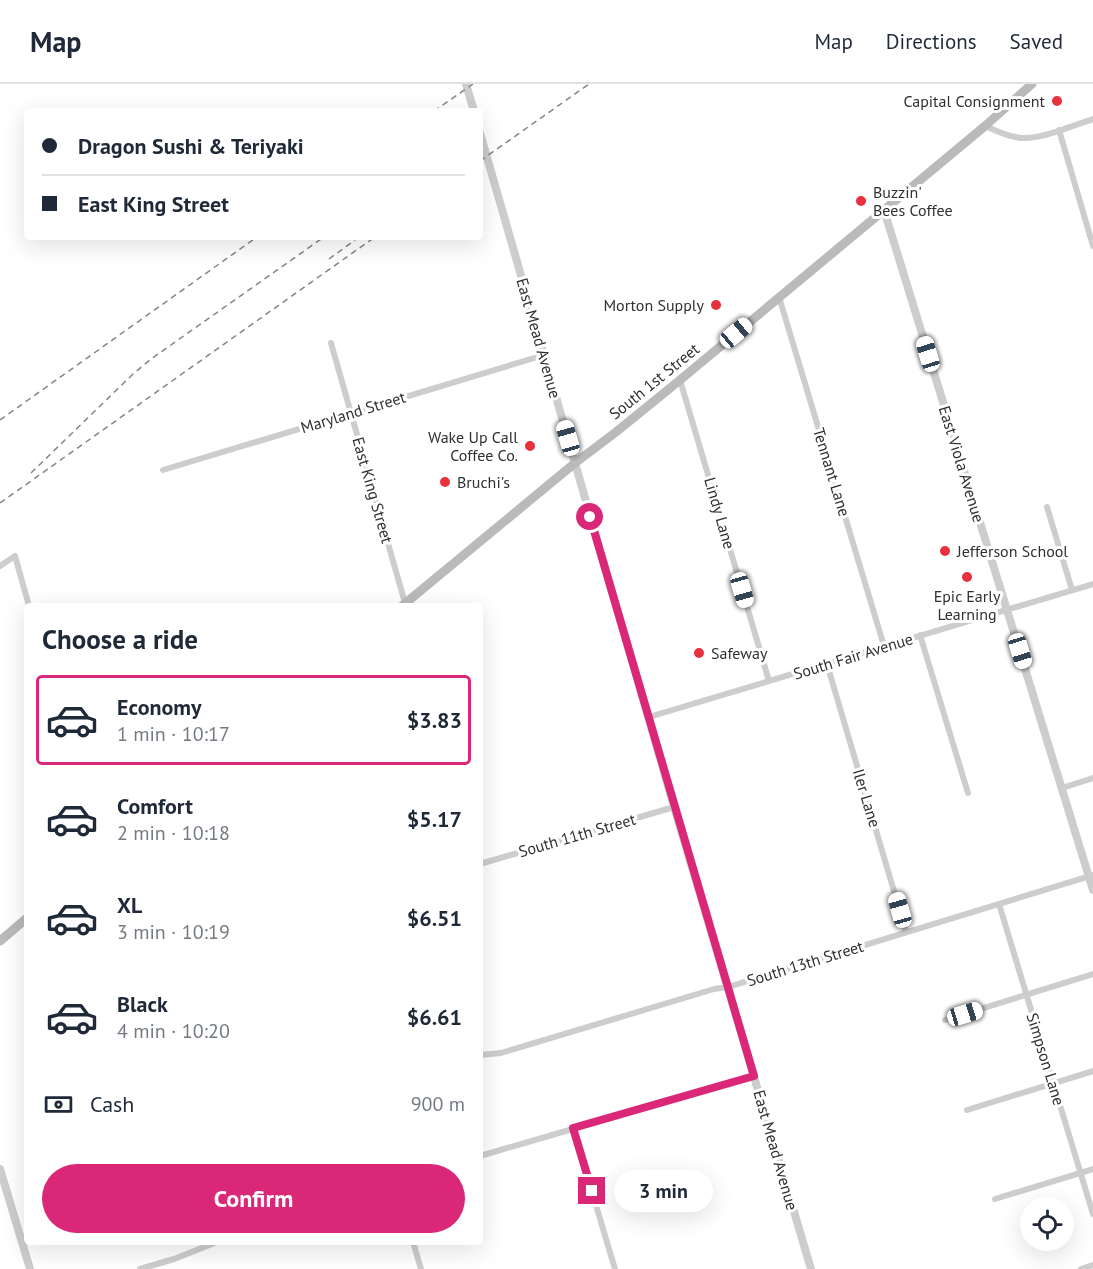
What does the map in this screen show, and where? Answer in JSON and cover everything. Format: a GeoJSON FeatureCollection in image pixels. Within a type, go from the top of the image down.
{"type":"FeatureCollection","features":[{"type":"Feature","properties":{"kind":"main road","name":"South 1st Street"},"geometry":{"type":"LineString","coordinates":[[405,603],[680,380],[985,126],[1032,84]]}},
{"type":"Feature","properties":{"kind":"main road"},"geometry":{"type":"LineString","coordinates":[[0,941],[24,921]]}},
{"type":"Feature","properties":{"kind":"street"},"geometry":{"type":"LineString","coordinates":[[467,86],[473,108]]}},
{"type":"Feature","properties":{"kind":"street"},"geometry":{"type":"LineString","coordinates":[[985,126],[1024,138],[1035,137],[1093,119]]}},
{"type":"Feature","properties":{"kind":"street"},"geometry":{"type":"LineString","coordinates":[[1059,130],[1093,246]]}},
{"type":"Feature","properties":{"kind":"street","name":"East Mead Avenue"},"geometry":{"type":"LineString","coordinates":[[483,143],[674,807],[811,1269]]}},
{"type":"Feature","properties":{"kind":"street","name":"East Viola Avenue"},"geometry":{"type":"LineString","coordinates":[[884,210],[1091,876],[1093,890]]}},
{"type":"Feature","properties":{"kind":"street","name":"Tennant Lane"},"geometry":{"type":"LineString","coordinates":[[779,297],[884,646]]}},
{"type":"Feature","properties":{"kind":"street","name":"East King Street"},"geometry":{"type":"LineString","coordinates":[[331,343],[352,412],[402,603]]}},
{"type":"Feature","properties":{"kind":"street","name":"Maryland Street"},"geometry":{"type":"LineString","coordinates":[[163,470],[544,355]]}},
{"type":"Feature","properties":{"kind":"street","name":"Lindy Lane"},"geometry":{"type":"LineString","coordinates":[[680,380],[769,681]]}},
{"type":"Feature","properties":{"kind":"street"},"geometry":{"type":"LineString","coordinates":[[1047,507],[1072,590]]}},
{"type":"Feature","properties":{"kind":"street"},"geometry":{"type":"LineString","coordinates":[[0,566],[15,556],[28,603]]}},
{"type":"Feature","properties":{"kind":"street","name":"South Fair Avenue"},"geometry":{"type":"LineString","coordinates":[[649,717],[1093,584]]}},
{"type":"Feature","properties":{"kind":"street"},"geometry":{"type":"LineString","coordinates":[[920,635],[968,794]]}},
{"type":"Feature","properties":{"kind":"street","name":"Iler Lane"},"geometry":{"type":"LineString","coordinates":[[827,664],[906,933]]}},
{"type":"Feature","properties":{"kind":"street"},"geometry":{"type":"LineString","coordinates":[[1062,788],[1093,778]]}},
{"type":"Feature","properties":{"kind":"street","name":"South 11th Street"},"geometry":{"type":"LineString","coordinates":[[483,863],[674,807]]}},
{"type":"Feature","properties":{"kind":"street","name":"South 13th Street"},"geometry":{"type":"LineString","coordinates":[[483,1055],[501,1053],[714,988],[728,987],[1091,876]]}},
{"type":"Feature","properties":{"kind":"street","name":"Simpson Lane"},"geometry":{"type":"LineString","coordinates":[[999,904],[1093,1214]]}},
{"type":"Feature","properties":{"kind":"street"},"geometry":{"type":"LineString","coordinates":[[945,1020],[1093,974]]}},
{"type":"Feature","properties":{"kind":"street"},"geometry":{"type":"LineString","coordinates":[[967,1110],[1093,1071]]}},
{"type":"Feature","properties":{"kind":"street"},"geometry":{"type":"LineString","coordinates":[[483,1155],[754,1076]]}},
{"type":"Feature","properties":{"kind":"street"},"geometry":{"type":"LineString","coordinates":[[573,1128],[615,1269]]}},
{"type":"Feature","properties":{"kind":"street"},"geometry":{"type":"LineString","coordinates":[[0,1169],[30,1269]]}},
{"type":"Feature","properties":{"kind":"street"},"geometry":{"type":"LineString","coordinates":[[995,1199],[1093,1169]]}},
{"type":"Feature","properties":{"kind":"street"},"geometry":{"type":"LineString","coordinates":[[140,1269],[209,1245]]}},
{"type":"Feature","properties":{"kind":"street"},"geometry":{"type":"LineString","coordinates":[[415,1245],[421,1269]]}},
{"type":"Feature","properties":{"kind":"street"},"geometry":{"type":"LineString","coordinates":[[1081,1269],[1093,1265]]}},
{"type":"Feature","properties":{"kind":"railway"},"geometry":{"type":"LineString","coordinates":[[438,108],[473,84]]}},
{"type":"Feature","properties":{"kind":"railway"},"geometry":{"type":"LineString","coordinates":[[483,159],[589,84]]}},
{"type":"Feature","properties":{"kind":"railway"},"geometry":{"type":"LineString","coordinates":[[0,420],[253,240]]}},
{"type":"Feature","properties":{"kind":"railway"},"geometry":{"type":"LineString","coordinates":[[31,473],[151,359],[320,240]]}},
{"type":"Feature","properties":{"kind":"railway"},"geometry":{"type":"LineString","coordinates":[[329,259],[355,240]]}},
{"type":"Feature","properties":{"kind":"railway"},"geometry":{"type":"LineString","coordinates":[[0,503],[371,240]]}},
{"type":"Feature","properties":{"kind":"place","name":"Capital Consignment"},"geometry":{"type":"Point","coordinates":[1057,101]}},
{"type":"Feature","properties":{"kind":"place","name":"Buzzin' Bees Coffee"},"geometry":{"type":"Point","coordinates":[861,201]}},
{"type":"Feature","properties":{"kind":"place","name":"Morton Supply"},"geometry":{"type":"Point","coordinates":[716,305]}},
{"type":"Feature","properties":{"kind":"place","name":"Wake Up Call Coffee Co."},"geometry":{"type":"Point","coordinates":[530,446]}},
{"type":"Feature","properties":{"kind":"place","name":"Bruchi's"},"geometry":{"type":"Point","coordinates":[445,482]}},
{"type":"Feature","properties":{"kind":"place","name":"Jefferson School"},"geometry":{"type":"Point","coordinates":[945,551]}},
{"type":"Feature","properties":{"kind":"place","name":"Epic Early Learning"},"geometry":{"type":"Point","coordinates":[967,577]}},
{"type":"Feature","properties":{"kind":"place","name":"Safeway"},"geometry":{"type":"Point","coordinates":[699,653]}},
{"type":"Feature","properties":{"kind":"route"},"geometry":{"type":"LineString","coordinates":[[590,517],[754,1076],[573,1128],[592,1191]]}}]}
